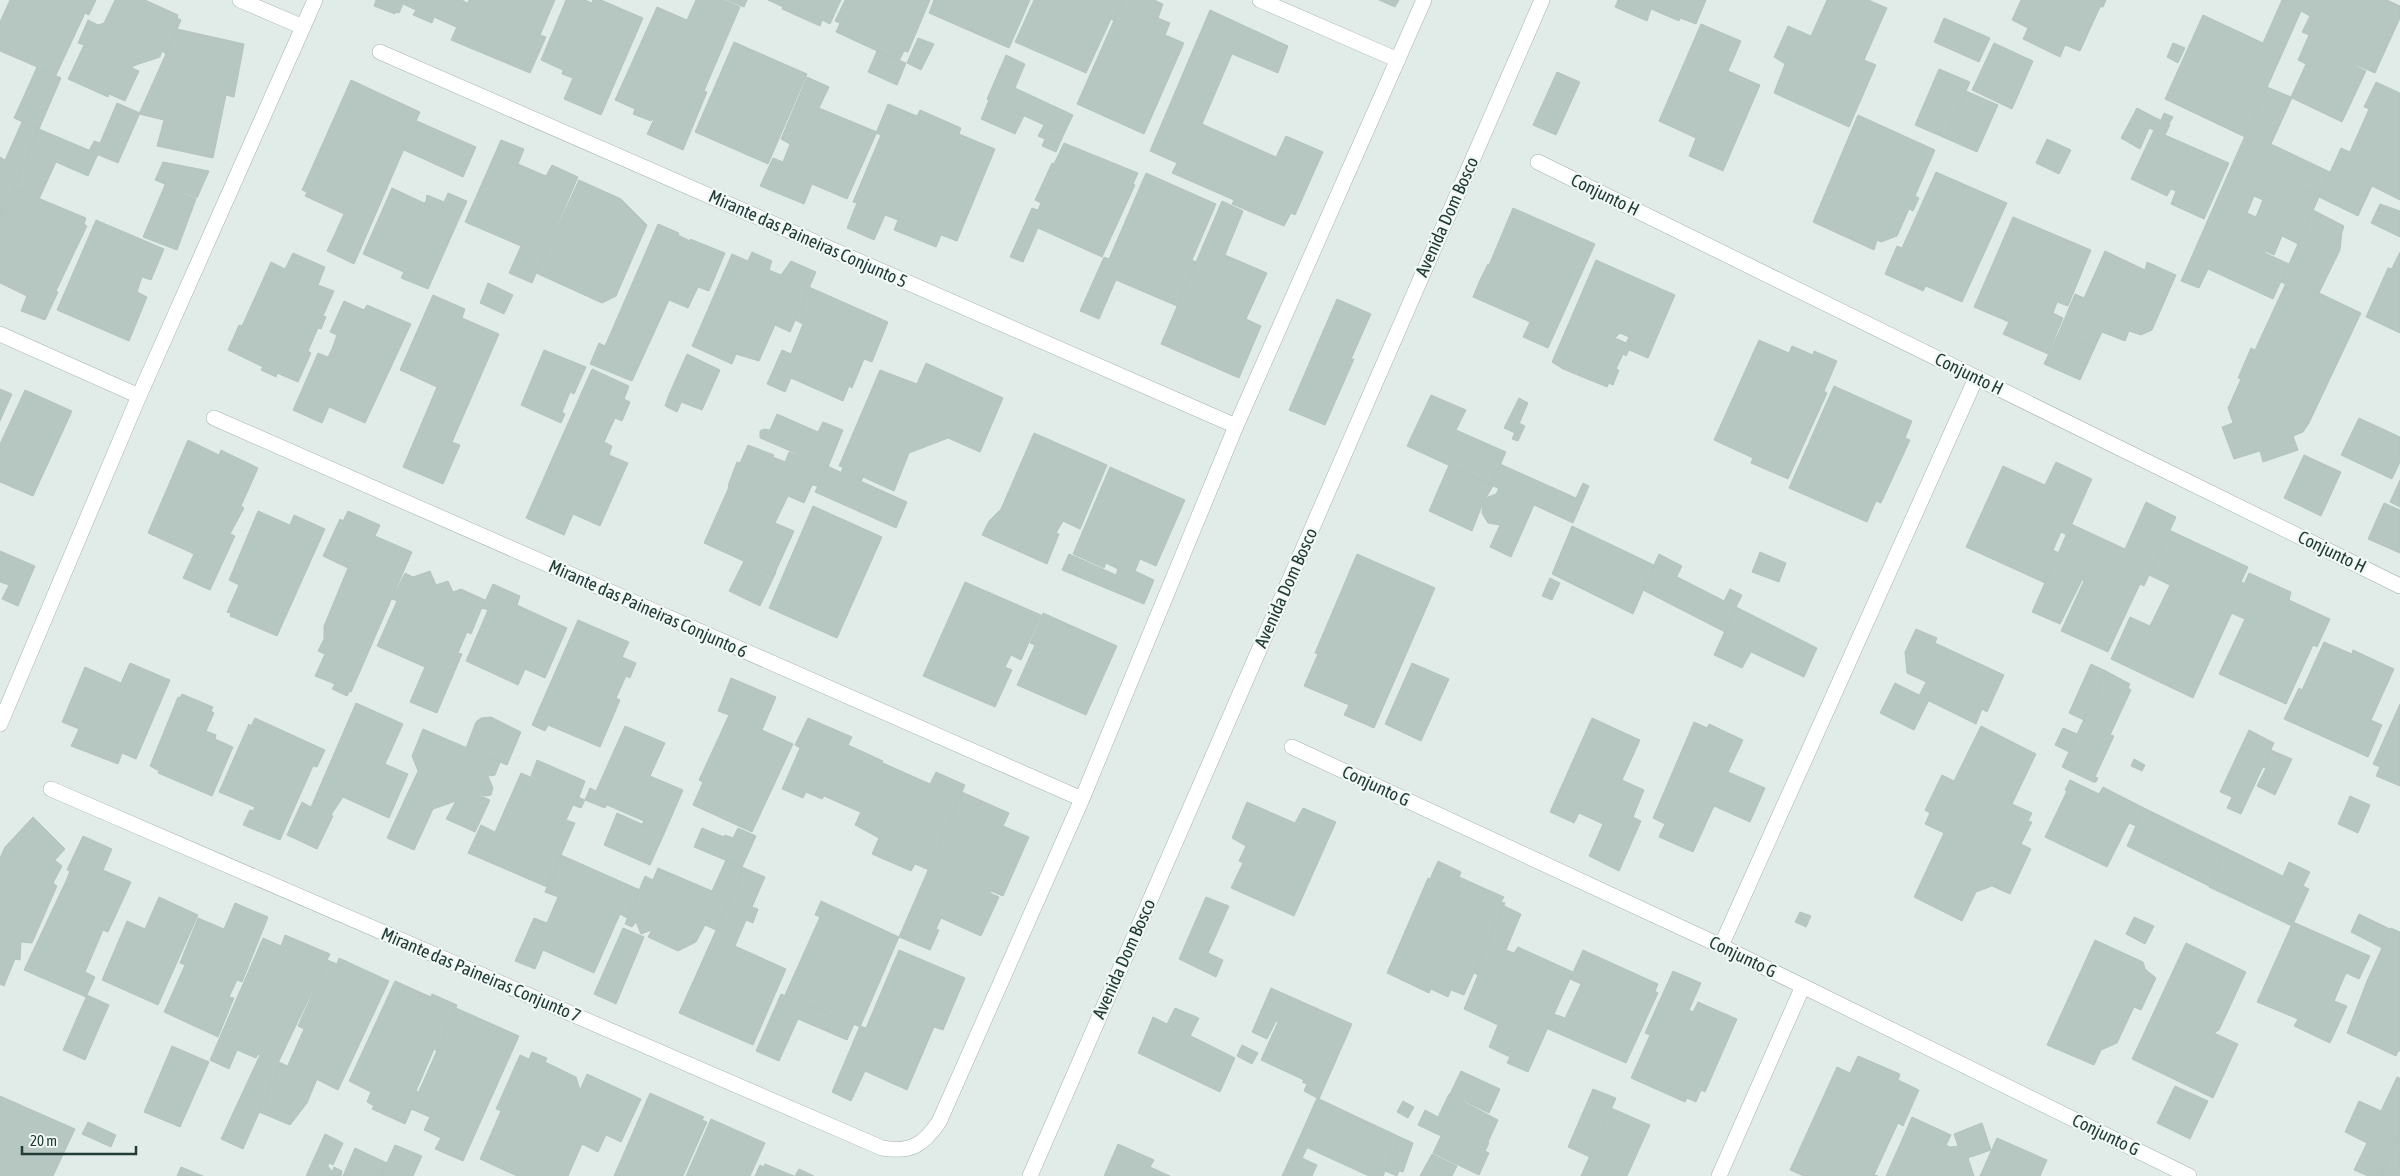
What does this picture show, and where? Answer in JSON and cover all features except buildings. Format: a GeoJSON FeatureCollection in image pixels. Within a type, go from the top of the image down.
{"type":"FeatureCollection","features":[{"type":"Feature","properties":{"kind":"street"},"geometry":{"type":"LineString","coordinates":[[240,0],[303,27]]}},
{"type":"Feature","properties":{"kind":"street"},"geometry":{"type":"LineString","coordinates":[[0,724],[139,396],[315,0]]}},
{"type":"Feature","properties":{"kind":"street"},"geometry":{"type":"LineString","coordinates":[[1260,0],[1398,60]]}},
{"type":"Feature","properties":{"kind":"street"},"geometry":{"type":"LineString","coordinates":[[1082,799],[1236,426],[1424,0]]}},
{"type":"Feature","properties":{"kind":"street","name":"Avenida Dom Bosco"},"geometry":{"type":"LineString","coordinates":[[1030,1176],[1542,0]]}},
{"type":"Feature","properties":{"kind":"street","name":"Mirante das Paineiras Conjunto 5"},"geometry":{"type":"LineString","coordinates":[[380,52],[1236,426]]}},
{"type":"Feature","properties":{"kind":"street","name":"Conjunto H"},"geometry":{"type":"LineString","coordinates":[[1538,162],[2400,586]]}},
{"type":"Feature","properties":{"kind":"street"},"geometry":{"type":"LineString","coordinates":[[0,334],[139,396]]}},
{"type":"Feature","properties":{"kind":"street"},"geometry":{"type":"LineString","coordinates":[[1721,946],[1976,378]]}},
{"type":"Feature","properties":{"kind":"street","name":"Mirante das Paineiras Conjunto 6"},"geometry":{"type":"LineString","coordinates":[[214,418],[1082,799]]}},
{"type":"Feature","properties":{"kind":"street","name":"Conjunto G"},"geometry":{"type":"LineString","coordinates":[[1292,747],[1721,946],[2189,1176]]}},
{"type":"Feature","properties":{"kind":"street","name":"Mirante das Paineiras Conjunto 7"},"geometry":{"type":"LineString","coordinates":[[51,789],[882,1148],[898,1151],[914,1147],[928,1137],[939,1122],[1082,799]]}},
{"type":"Feature","properties":{"kind":"street"},"geometry":{"type":"LineString","coordinates":[[1719,1176],[1803,986]]}}]}
